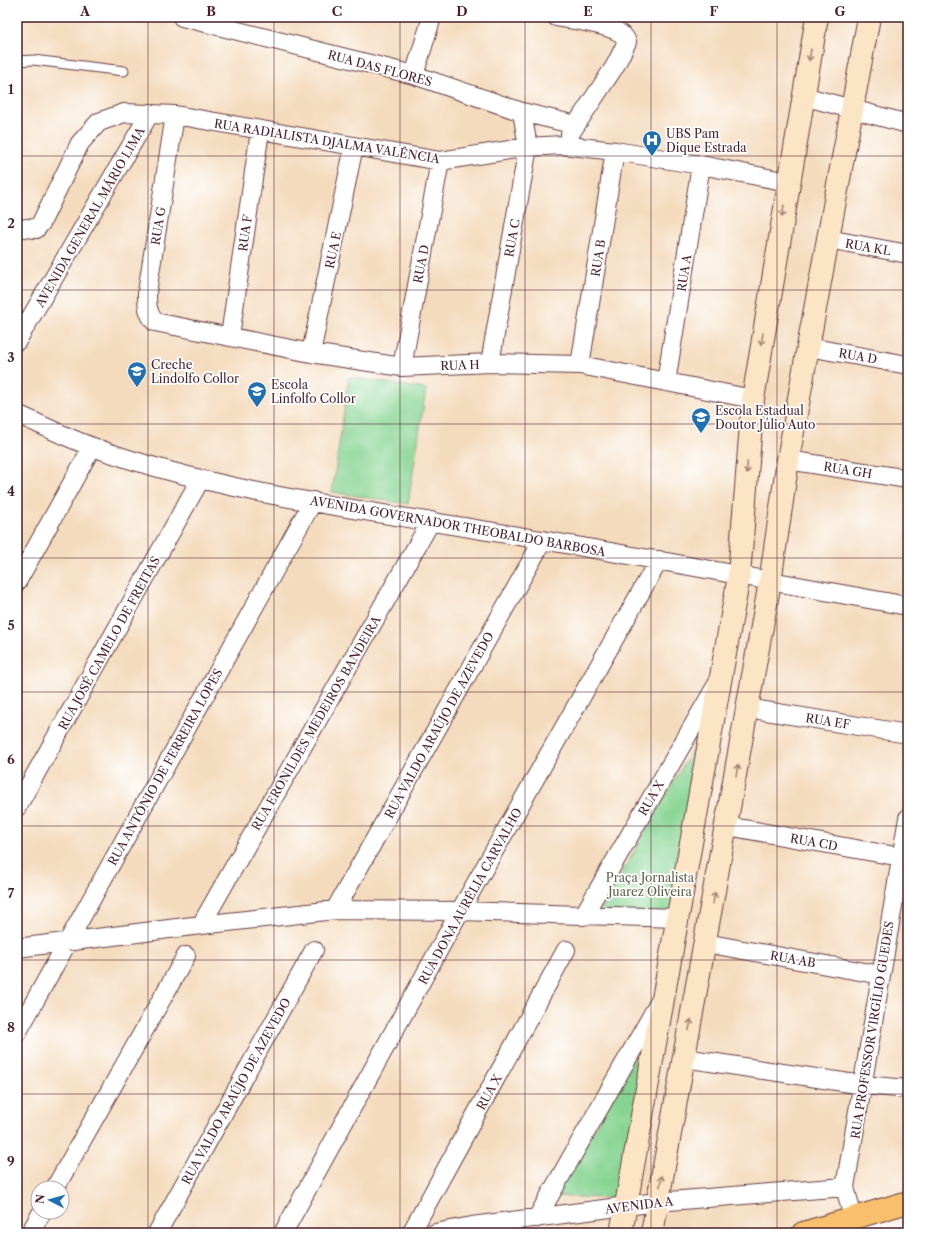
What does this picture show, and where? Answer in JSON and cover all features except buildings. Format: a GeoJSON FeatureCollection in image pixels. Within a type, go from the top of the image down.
{"type":"FeatureCollection","features":[{"type":"Feature","properties":{"kind":"main road"},"geometry":{"type":"LineString","coordinates":[[803,1233],[908,1202]]}},
{"type":"Feature","properties":{"kind":"street","name":"RUA DAS FLORES"},"geometry":{"type":"LineString","coordinates":[[182,17],[414,75],[522,112],[576,125]]}},
{"type":"Feature","properties":{"kind":"street"},"geometry":{"type":"LineString","coordinates":[[414,75],[432,17]]}},
{"type":"Feature","properties":{"kind":"street"},"geometry":{"type":"LineString","coordinates":[[556,17],[610,28],[623,35],[627,42],[615,66],[562,145]]}},
{"type":"Feature","properties":{"kind":"street"},"geometry":{"type":"LineString","coordinates":[[621,1233],[719,680],[739,576],[753,399],[816,17]]}},
{"type":"Feature","properties":{"kind":"street"},"geometry":{"type":"LineString","coordinates":[[652,1233],[727,826],[770,582],[788,460],[869,17]]}},
{"type":"Feature","properties":{"kind":"street"},"geometry":{"type":"LineString","coordinates":[[803,96],[908,124]]}},
{"type":"Feature","properties":{"kind":"street","name":"RUA C"},"geometry":{"type":"LineString","coordinates":[[490,363],[528,147],[522,112]]}},
{"type":"Feature","properties":{"kind":"street","name":"RUA RADIALISTA DJALMA VALÊNCIA"},"geometry":{"type":"LineString","coordinates":[[22,225],[36,229],[41,223],[80,143],[99,122],[124,113],[175,115],[260,131],[440,161],[528,147],[562,145],[615,150],[788,182]]}},
{"type":"Feature","properties":{"kind":"street","name":"AVENIDA GENERAL MÁRIO LIMA"},"geometry":{"type":"LineString","coordinates":[[17,341],[150,113]]}},
{"type":"Feature","properties":{"kind":"street","name":"RUA G"},"geometry":{"type":"LineString","coordinates":[[167,326],[155,322],[150,316],[147,306],[147,292],[175,115]]}},
{"type":"Feature","properties":{"kind":"street","name":"RUA F"},"geometry":{"type":"LineString","coordinates":[[230,336],[260,131]]}},
{"type":"Feature","properties":{"kind":"street","name":"RUA E"},"geometry":{"type":"LineString","coordinates":[[312,353],[354,146]]}},
{"type":"Feature","properties":{"kind":"street","name":"RUA B"},"geometry":{"type":"LineString","coordinates":[[580,365],[615,150]]}},
{"type":"Feature","properties":{"kind":"street","name":"RUA D"},"geometry":{"type":"LineString","coordinates":[[402,367],[440,161]]}},
{"type":"Feature","properties":{"kind":"street","name":"RUA A"},"geometry":{"type":"LineString","coordinates":[[666,382],[701,165]]}},
{"type":"Feature","properties":{"kind":"street","name":"RUA KL"},"geometry":{"type":"LineString","coordinates":[[828,239],[908,254]]}},
{"type":"Feature","properties":{"kind":"street","name":"RUA H"},"geometry":{"type":"LineString","coordinates":[[167,326],[230,336],[312,353],[402,367],[490,363],[580,365],[753,399]]}},
{"type":"Feature","properties":{"kind":"street","name":"RUA D"},"geometry":{"type":"LineString","coordinates":[[808,347],[908,364]]}},
{"type":"Feature","properties":{"kind":"street","name":"AVENIDA GOVERNADOR THEOBALDO BARBOSA"},"geometry":{"type":"LineString","coordinates":[[17,414],[92,447],[200,480],[314,502],[659,560],[770,582],[908,606]]}},
{"type":"Feature","properties":{"kind":"street"},"geometry":{"type":"LineString","coordinates":[[17,582],[92,447]]}},
{"type":"Feature","properties":{"kind":"street","name":"RUA GH"},"geometry":{"type":"LineString","coordinates":[[788,460],[908,479]]}},
{"type":"Feature","properties":{"kind":"street","name":"RUA JOSÉ CAMELO DE FREITAS"},"geometry":{"type":"LineString","coordinates":[[17,807],[200,480]]}},
{"type":"Feature","properties":{"kind":"street","name":"RUA ANTÔNIO DE FERREIRA LOPES"},"geometry":{"type":"LineString","coordinates":[[17,1033],[314,502]]}},
{"type":"Feature","properties":{"kind":"street","name":"RUA ERONILDES MEDEIROS BANDEIRA"},"geometry":{"type":"LineString","coordinates":[[201,925],[431,521]]}},
{"type":"Feature","properties":{"kind":"street","name":"RUA VALDO ARAÚJO DE AZEVEDO"},"geometry":{"type":"LineString","coordinates":[[335,910],[543,540]]}},
{"type":"Feature","properties":{"kind":"street","name":"RUA DONA AURÉLIA CARVALHO"},"geometry":{"type":"LineString","coordinates":[[283,1233],[460,911],[659,560]]}},
{"type":"Feature","properties":{"kind":"street","name":"RUA X"},"geometry":{"type":"LineString","coordinates":[[584,916],[719,680]]}},
{"type":"Feature","properties":{"kind":"street","name":"RUA EF"},"geometry":{"type":"LineString","coordinates":[[747,708],[908,734]]}},
{"type":"Feature","properties":{"kind":"street","name":"RUA PROFESSOR VIRGÍLIO GUEDES"},"geometry":{"type":"LineString","coordinates":[[853,1218],[845,1187],[881,975],[902,883],[901,857],[908,818]]}},
{"type":"Feature","properties":{"kind":"street","name":"RUA CD"},"geometry":{"type":"LineString","coordinates":[[727,826],[901,857]]}},
{"type":"Feature","properties":{"kind":"street"},"geometry":{"type":"LineString","coordinates":[[17,948],[335,910],[460,911],[677,918]]}},
{"type":"Feature","properties":{"kind":"street","name":"RUA AB"},"geometry":{"type":"LineString","coordinates":[[705,943],[881,975]]}},
{"type":"Feature","properties":{"kind":"street","name":"RUA VALDO ARAÚJO DE AZEVEDO"},"geometry":{"type":"LineString","coordinates":[[157,1233],[314,950]]}},
{"type":"Feature","properties":{"kind":"street","name":"RUA X"},"geometry":{"type":"LineString","coordinates":[[411,1233],[566,950]]}},
{"type":"Feature","properties":{"kind":"street"},"geometry":{"type":"LineString","coordinates":[[60,1180],[186,956]]}},
{"type":"Feature","properties":{"kind":"street"},"geometry":{"type":"LineString","coordinates":[[537,1218],[664,993]]}},
{"type":"Feature","properties":{"kind":"street"},"geometry":{"type":"LineString","coordinates":[[684,1058],[863,1085],[908,1089]]}},
{"type":"Feature","properties":{"kind":"street","name":"AVENIDA A"},"geometry":{"type":"LineString","coordinates":[[435,1233],[472,1226],[658,1202],[845,1187]]}},
{"type":"Feature","properties":{"kind":"street"},"geometry":{"type":"LineString","coordinates":[[30,1233],[37,1220]]}},
{"type":"Feature","properties":{"kind":"lane"},"geometry":{"type":"LineString","coordinates":[[17,61],[33,60],[124,71]]}},
{"type":"Feature","properties":{"kind":"green space"},"geometry":{"type":"Polygon","coordinates":[[[349,377],[426,389],[408,504],[332,492],[349,377]]]}},
{"type":"Feature","properties":{"kind":"green space","name":"Praça Jornalista Juarez Oliveira"},"geometry":{"type":"Polygon","coordinates":[[[713,713],[675,917],[599,913],[713,713]]]}},
{"type":"Feature","properties":{"kind":"green space"},"geometry":{"type":"Polygon","coordinates":[[[656,1020],[623,1199],[556,1196],[656,1020]]]}},
{"type":"Feature","properties":{"kind":"place","name":"UBS Pam Dique Estrada"},"geometry":{"type":"Point","coordinates":[652,157]}},
{"type":"Feature","properties":{"kind":"place","name":"Creche Lindolfo Collor"},"geometry":{"type":"Point","coordinates":[137,388]}},
{"type":"Feature","properties":{"kind":"place","name":"Escola Linfolfo Collor"},"geometry":{"type":"Point","coordinates":[257,408]}},
{"type":"Feature","properties":{"kind":"place","name":"Escola Estadual Doutor Júlio Auto"},"geometry":{"type":"Point","coordinates":[701,434]}}]}
